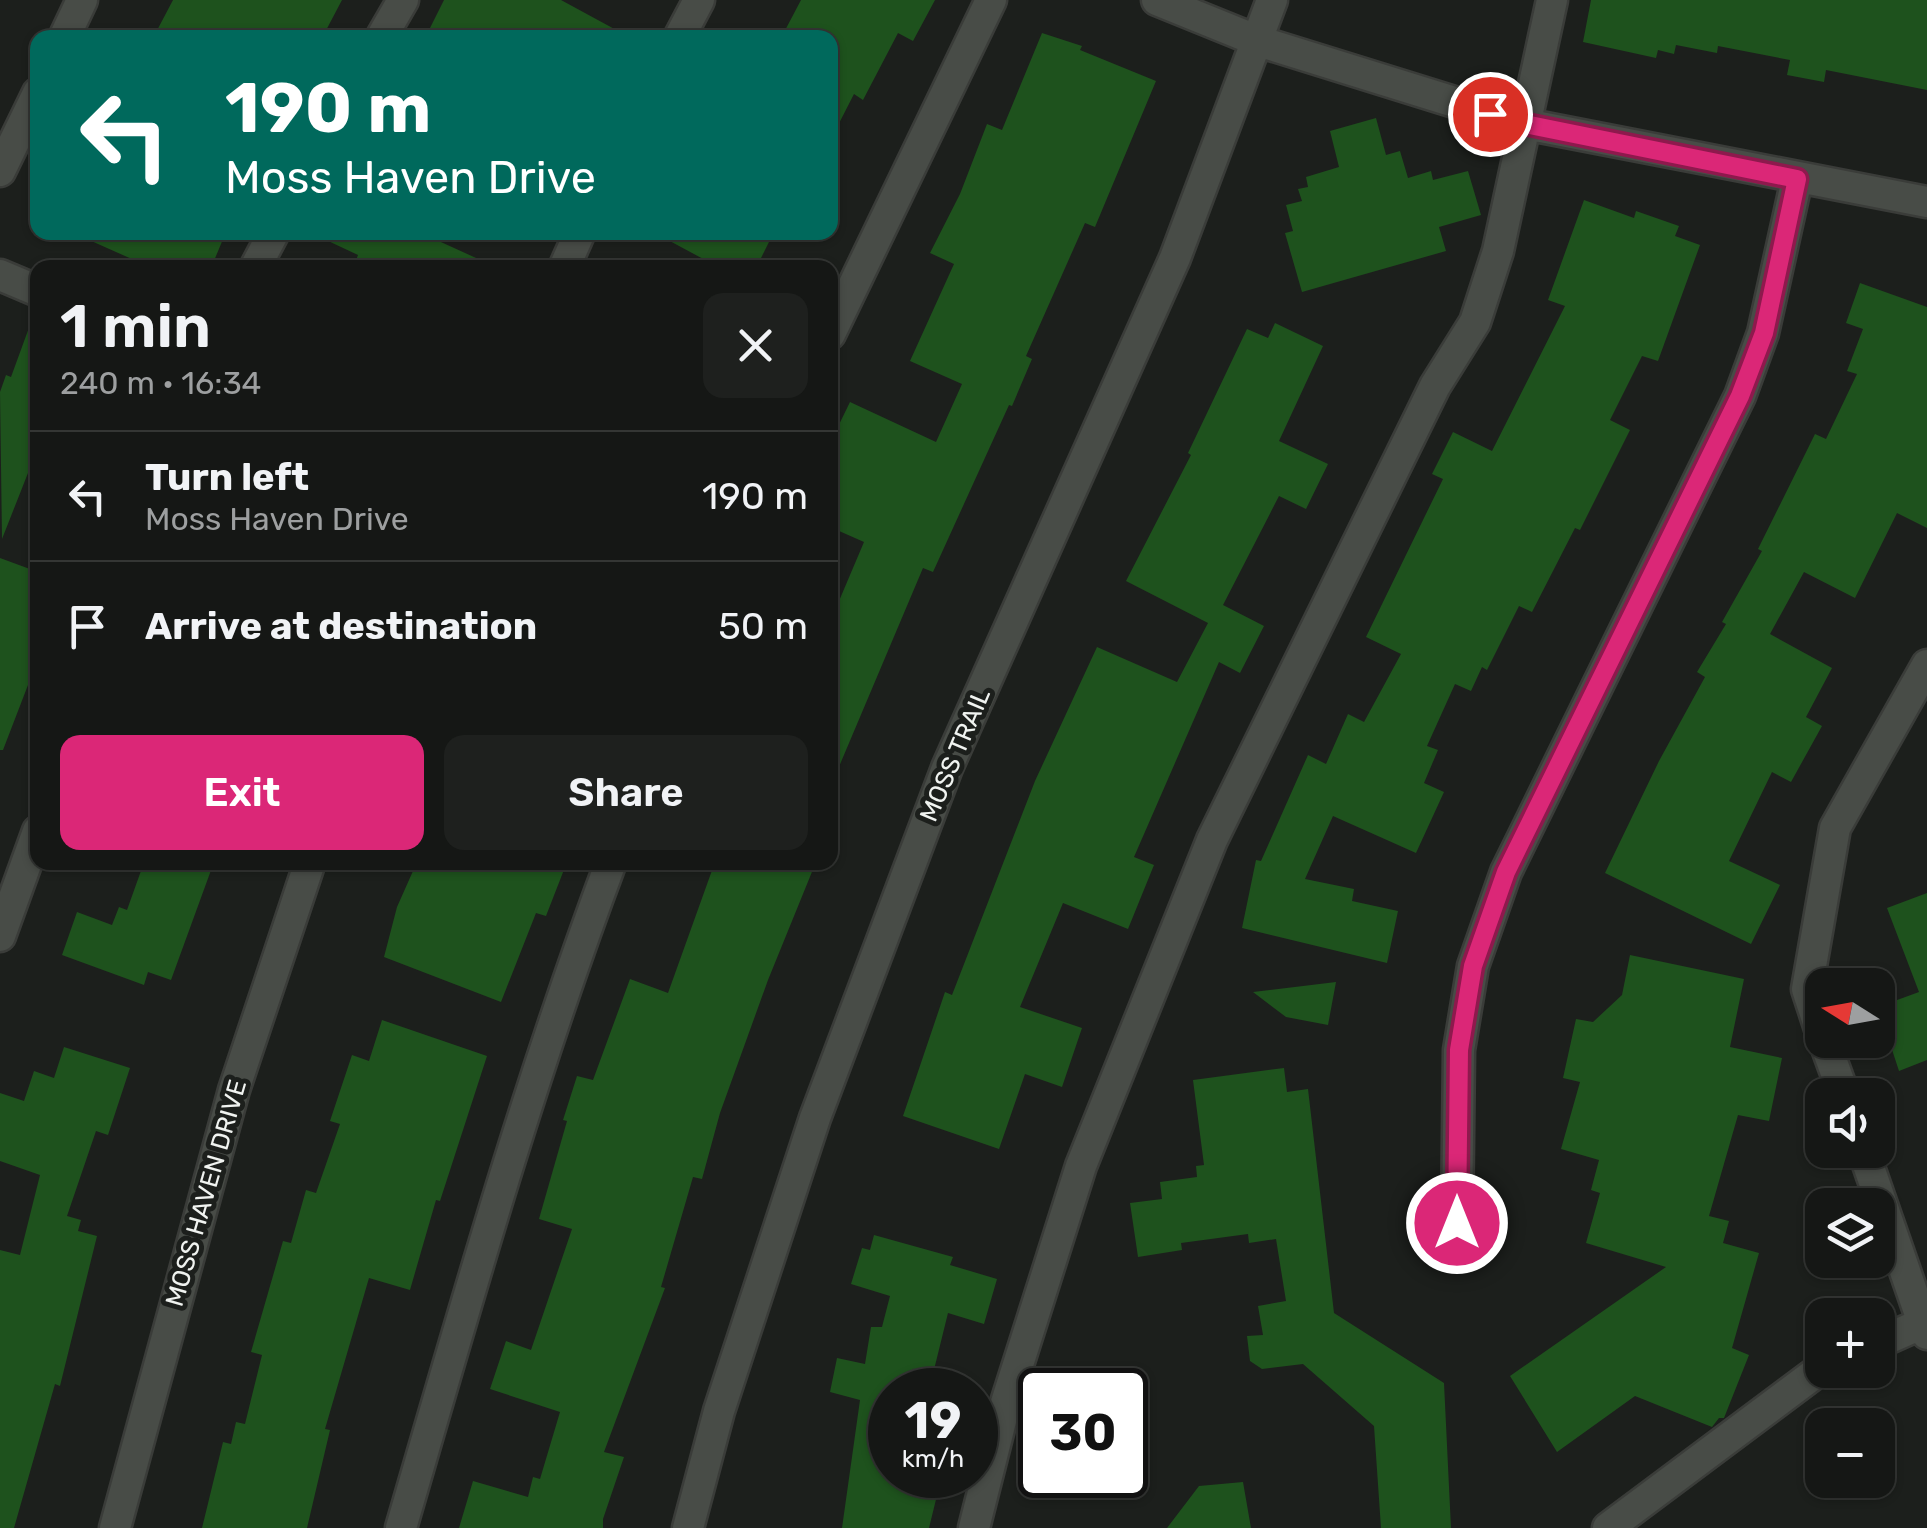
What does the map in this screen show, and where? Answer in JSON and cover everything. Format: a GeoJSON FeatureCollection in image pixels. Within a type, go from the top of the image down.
{"type":"FeatureCollection","features":[{"type":"Feature","properties":{"kind":"street"},"geometry":{"type":"LineString","coordinates":[[68,30],[82,0]]}},
{"type":"Feature","properties":{"kind":"street"},"geometry":{"type":"LineString","coordinates":[[386,30],[403,0]]}},
{"type":"Feature","properties":{"kind":"street"},"geometry":{"type":"LineString","coordinates":[[683,30],[700,0]]}},
{"type":"Feature","properties":{"kind":"street"},"geometry":{"type":"LineString","coordinates":[[838,317],[991,0]]}},
{"type":"Feature","properties":{"kind":"street"},"geometry":{"type":"LineString","coordinates":[[1156,0],[1258,41],[1525,124],[1927,202]]}},
{"type":"Feature","properties":{"kind":"street","name":"MOSS TRAIL"},"geometry":{"type":"LineString","coordinates":[[688,1528],[719,1410],[815,1118],[947,768],[1175,258],[1272,0]]}},
{"type":"Feature","properties":{"kind":"street"},"geometry":{"type":"LineString","coordinates":[[974,1528],[1004,1409],[1081,1166],[1212,840],[1435,386],[1474,322],[1498,251],[1552,0]]}},
{"type":"Feature","properties":{"kind":"street"},"geometry":{"type":"LineString","coordinates":[[0,172],[30,110]]}},
{"type":"Feature","properties":{"kind":"street"},"geometry":{"type":"LineString","coordinates":[[1457,1223],[1459,1050],[1473,966],[1506,872],[1740,396],[1764,333],[1797,179]]}},
{"type":"Feature","properties":{"kind":"street"},"geometry":{"type":"LineString","coordinates":[[0,274],[30,287]]}},
{"type":"Feature","properties":{"kind":"street"},"geometry":{"type":"LineString","coordinates":[[1810,968],[1834,828],[1927,666]]}},
{"type":"Feature","properties":{"kind":"street"},"geometry":{"type":"LineString","coordinates":[[0,936],[30,853]]}},
{"type":"Feature","properties":{"kind":"street","name":"MOSS HAVEN DRIVE"},"geometry":{"type":"LineString","coordinates":[[115,1528],[234,1090],[307,870]]}},
{"type":"Feature","properties":{"kind":"street"},"geometry":{"type":"LineString","coordinates":[[401,1528],[475,1271],[563,990],[608,870]]}},
{"type":"Feature","properties":{"kind":"street"},"geometry":{"type":"LineString","coordinates":[[1869,1168],[1925,1328],[1895,1337]]}},
{"type":"Feature","properties":{"kind":"street"},"geometry":{"type":"LineString","coordinates":[[1608,1528],[1805,1381]]}},
{"type":"Feature","properties":{"kind":"building"},"geometry":{"type":"Polygon","coordinates":[[[173,0],[342,0],[326,30],[157,30],[173,0]]]}},
{"type":"Feature","properties":{"kind":"building"},"geometry":{"type":"Polygon","coordinates":[[[444,0],[561,0],[616,30],[429,30],[444,0]]]}},
{"type":"Feature","properties":{"kind":"building"},"geometry":{"type":"Polygon","coordinates":[[[801,0],[935,0],[913,41],[898,33],[863,100],[854,94],[838,125],[838,30],[785,30],[801,0]]]}},
{"type":"Feature","properties":{"kind":"building"},"geometry":{"type":"Polygon","coordinates":[[[1591,0],[1927,0],[1927,90],[1826,70],[1824,82],[1787,75],[1790,60],[1718,46],[1717,53],[1676,45],[1674,54],[1658,50],[1656,58],[1583,42],[1591,0]]]}},
{"type":"Feature","properties":{"kind":"building"},"geometry":{"type":"Polygon","coordinates":[[[1042,33],[1082,46],[1080,50],[1156,81],[1095,227],[1085,223],[1026,356],[1032,359],[1012,406],[1009,405],[933,572],[923,568],[838,769],[838,601],[864,542],[838,531],[838,427],[850,402],[936,442],[962,384],[910,361],[954,264],[930,253],[960,194],[987,124],[1002,130],[1042,33]]]}},
{"type":"Feature","properties":{"kind":"building"},"geometry":{"type":"Polygon","coordinates":[[[1376,118],[1386,155],[1400,151],[1408,178],[1431,171],[1433,180],[1468,171],[1481,215],[1439,227],[1446,251],[1302,292],[1285,233],[1293,231],[1286,205],[1302,201],[1298,189],[1308,187],[1306,177],[1339,167],[1330,131],[1376,118]]]}},
{"type":"Feature","properties":{"kind":"building"},"geometry":{"type":"Polygon","coordinates":[[[1584,200],[1634,218],[1636,211],[1679,226],[1675,236],[1700,245],[1658,361],[1642,356],[1610,420],[1630,430],[1580,530],[1575,528],[1532,612],[1519,606],[1487,670],[1482,667],[1471,691],[1455,684],[1427,746],[1438,750],[1424,783],[1444,792],[1416,853],[1333,816],[1305,879],[1354,889],[1352,901],[1398,911],[1387,963],[1242,928],[1256,860],[1261,861],[1308,755],[1326,764],[1348,714],[1364,722],[1401,654],[1366,637],[1443,479],[1432,474],[1453,432],[1492,451],[1565,306],[1548,300],[1584,200]]]}},
{"type":"Feature","properties":{"kind":"building"},"geometry":{"type":"Polygon","coordinates":[[[89,240],[223,240],[214,260],[134,260],[89,240]]]}},
{"type":"Feature","properties":{"kind":"building"},"geometry":{"type":"Polygon","coordinates":[[[326,240],[437,240],[480,260],[356,260],[358,255],[326,240]]]}},
{"type":"Feature","properties":{"kind":"building"},"geometry":{"type":"Polygon","coordinates":[[[668,240],[770,240],[760,260],[705,260],[668,240]]]}},
{"type":"Feature","properties":{"kind":"building"},"geometry":{"type":"Polygon","coordinates":[[[1860,283],[1927,307],[1927,528],[1897,513],[1855,598],[1804,572],[1770,634],[1832,668],[1806,717],[1822,726],[1791,782],[1772,772],[1729,861],[1780,885],[1751,944],[1605,873],[1705,677],[1697,672],[1726,624],[1722,622],[1762,551],[1758,549],[1815,434],[1826,439],[1857,374],[1847,371],[1863,329],[1846,323],[1860,283]]]}},
{"type":"Feature","properties":{"kind":"building"},"geometry":{"type":"Polygon","coordinates":[[[1275,323],[1323,346],[1279,441],[1328,464],[1306,509],[1279,496],[1223,605],[1264,626],[1240,673],[1219,662],[1134,857],[1154,865],[1128,929],[1063,903],[1020,1007],[1082,1028],[1062,1087],[1025,1074],[999,1149],[903,1116],[945,992],[952,995],[1035,781],[1097,647],[1177,682],[1208,623],[1126,581],[1191,455],[1188,453],[1247,329],[1268,338],[1275,323]]]}},
{"type":"Feature","properties":{"kind":"building"},"geometry":{"type":"Polygon","coordinates":[[[30,325],[30,474],[2,539],[0,392],[6,375],[11,377],[30,325]]]}},
{"type":"Feature","properties":{"kind":"building"},"geometry":{"type":"Polygon","coordinates":[[[0,558],[30,569],[30,680],[0,750],[0,558]]]}},
{"type":"Feature","properties":{"kind":"building"},"geometry":{"type":"Polygon","coordinates":[[[141,870],[211,870],[171,980],[148,972],[144,985],[62,955],[77,912],[112,925],[119,907],[127,910],[141,870]]]}},
{"type":"Feature","properties":{"kind":"building"},"geometry":{"type":"Polygon","coordinates":[[[413,870],[564,870],[546,916],[536,913],[501,1002],[384,957],[397,907],[413,870]]]}},
{"type":"Feature","properties":{"kind":"building"},"geometry":{"type":"Polygon","coordinates":[[[712,870],[813,870],[720,1113],[702,1179],[693,1177],[661,1287],[665,1288],[604,1452],[624,1457],[603,1528],[459,1528],[473,1481],[528,1497],[533,1477],[540,1479],[560,1412],[490,1389],[506,1341],[531,1350],[572,1229],[539,1219],[577,1076],[593,1080],[630,979],[668,993],[712,870]]]}},
{"type":"Feature","properties":{"kind":"building"},"geometry":{"type":"Polygon","coordinates":[[[1927,893],[1927,1060],[1899,1071],[1895,1058],[1895,1001],[1919,992],[1887,908],[1927,893]]]}},
{"type":"Feature","properties":{"kind":"building"},"geometry":{"type":"Polygon","coordinates":[[[1630,955],[1744,979],[1730,1047],[1782,1058],[1769,1121],[1738,1115],[1709,1216],[1729,1221],[1723,1243],[1759,1253],[1732,1348],[1749,1355],[1724,1418],[1712,1427],[1635,1396],[1557,1452],[1510,1376],[1666,1267],[1586,1243],[1600,1193],[1591,1190],[1599,1160],[1561,1149],[1580,1082],[1563,1078],[1576,1019],[1593,1022],[1622,995],[1630,955]]]}},
{"type":"Feature","properties":{"kind":"building"},"geometry":{"type":"Polygon","coordinates":[[[1336,982],[1328,1025],[1286,1017],[1253,992],[1336,982]]]}},
{"type":"Feature","properties":{"kind":"building"},"geometry":{"type":"Polygon","coordinates":[[[382,1020],[487,1056],[440,1201],[436,1200],[410,1290],[369,1278],[325,1429],[330,1430],[307,1528],[202,1528],[223,1442],[231,1444],[236,1422],[245,1424],[262,1355],[251,1352],[283,1241],[291,1243],[306,1190],[316,1193],[340,1124],[330,1121],[352,1055],[369,1061],[382,1020]]]}},
{"type":"Feature","properties":{"kind":"building"},"geometry":{"type":"Polygon","coordinates":[[[64,1047],[130,1068],[108,1135],[96,1131],[67,1216],[81,1220],[78,1231],[97,1236],[60,1386],[55,1384],[14,1528],[0,1528],[0,1250],[20,1255],[40,1175],[0,1161],[0,1093],[24,1101],[34,1071],[54,1078],[64,1047]]]}},
{"type":"Feature","properties":{"kind":"building"},"geometry":{"type":"Polygon","coordinates":[[[1284,1068],[1287,1092],[1308,1089],[1334,1313],[1444,1383],[1451,1528],[1381,1528],[1374,1426],[1303,1364],[1262,1369],[1250,1361],[1247,1336],[1263,1335],[1258,1306],[1286,1301],[1276,1239],[1249,1243],[1248,1234],[1181,1243],[1182,1250],[1138,1257],[1130,1203],[1162,1199],[1160,1182],[1197,1177],[1196,1166],[1204,1165],[1193,1080],[1284,1068]]]}},
{"type":"Feature","properties":{"kind":"building"},"geometry":{"type":"Polygon","coordinates":[[[874,1235],[953,1257],[950,1265],[997,1279],[984,1324],[948,1313],[934,1368],[868,1368],[868,1498],[936,1498],[929,1528],[842,1528],[860,1400],[830,1392],[837,1358],[865,1364],[871,1327],[882,1327],[890,1296],[851,1284],[862,1248],[870,1250],[874,1235]]]}},
{"type":"Feature","properties":{"kind":"building"},"geometry":{"type":"Polygon","coordinates":[[[1243,1482],[1251,1528],[1167,1528],[1199,1486],[1243,1482]]]}},
{"type":"Feature","properties":{"kind":"route"},"geometry":{"type":"LineString","coordinates":[[1457,1223],[1459,1050],[1473,966],[1506,872],[1740,396],[1764,333],[1797,179],[1490,114]]}}]}
